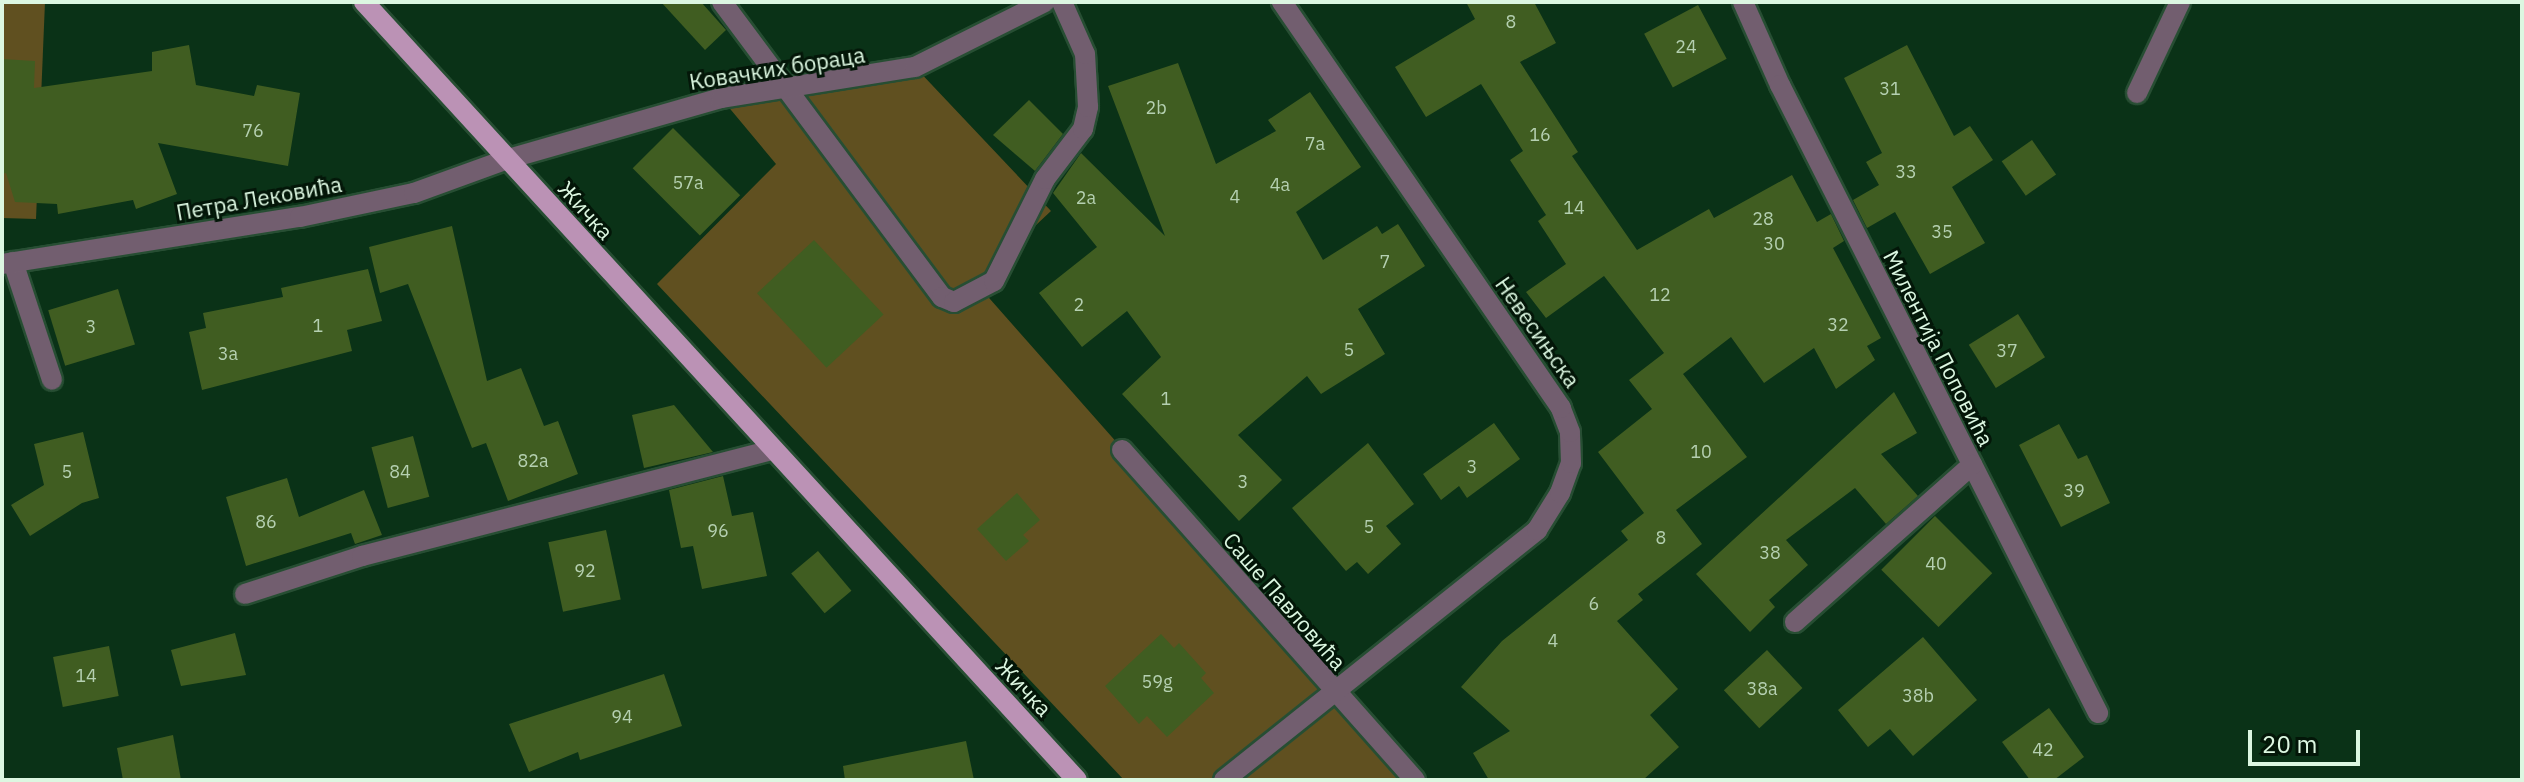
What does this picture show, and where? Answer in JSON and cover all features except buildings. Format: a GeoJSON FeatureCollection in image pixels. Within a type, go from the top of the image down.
{"type":"FeatureCollection","features":[{"type":"Feature","properties":{"kind":"main road","name":"Жичка"},"geometry":{"type":"LineString","coordinates":[[364,2],[1077,780]]}},
{"type":"Feature","properties":{"kind":"street"},"geometry":{"type":"LineString","coordinates":[[722,2],[790,88],[809,122],[942,297],[963,301],[994,281],[1045,179],[1083,129],[1088,107],[1085,54],[1062,2]]}},
{"type":"Feature","properties":{"kind":"street","name":"Ковачких бораца"},"geometry":{"type":"LineString","coordinates":[[508,159],[721,98],[915,67],[1045,2]]}},
{"type":"Feature","properties":{"kind":"street","name":"Невесињска"},"geometry":{"type":"LineString","coordinates":[[1224,780],[1537,530],[1560,493],[1571,463],[1570,432],[1561,408],[1282,2]]}},
{"type":"Feature","properties":{"kind":"street","name":"Милентија Поповића"},"geometry":{"type":"LineString","coordinates":[[1743,2],[2098,713]]}},
{"type":"Feature","properties":{"kind":"street"},"geometry":{"type":"LineString","coordinates":[[2137,93],[2180,2]]}},
{"type":"Feature","properties":{"kind":"street","name":"Петра Лековића"},"geometry":{"type":"LineString","coordinates":[[52,380],[8,263],[300,217],[414,193],[508,159]]}},
{"type":"Feature","properties":{"kind":"street"},"geometry":{"type":"LineString","coordinates":[[245,594],[362,556],[773,450]]}},
{"type":"Feature","properties":{"kind":"street","name":"Саше Павловића"},"geometry":{"type":"LineString","coordinates":[[1122,450],[1334,694],[1415,780]]}},
{"type":"Feature","properties":{"kind":"street"},"geometry":{"type":"LineString","coordinates":[[1795,622],[1972,465]]}},
{"type":"Feature","properties":{"kind":"shaded area"},"geometry":{"type":"Polygon","coordinates":[[[2,2],[45,2],[36,219],[2,218],[2,2]]]}},
{"type":"Feature","properties":{"kind":"shaded area"},"geometry":{"type":"Polygon","coordinates":[[[915,67],[1051,211],[975,282],[1415,780],[1124,780],[657,284],[776,164],[721,98],[915,67]]]}}]}
